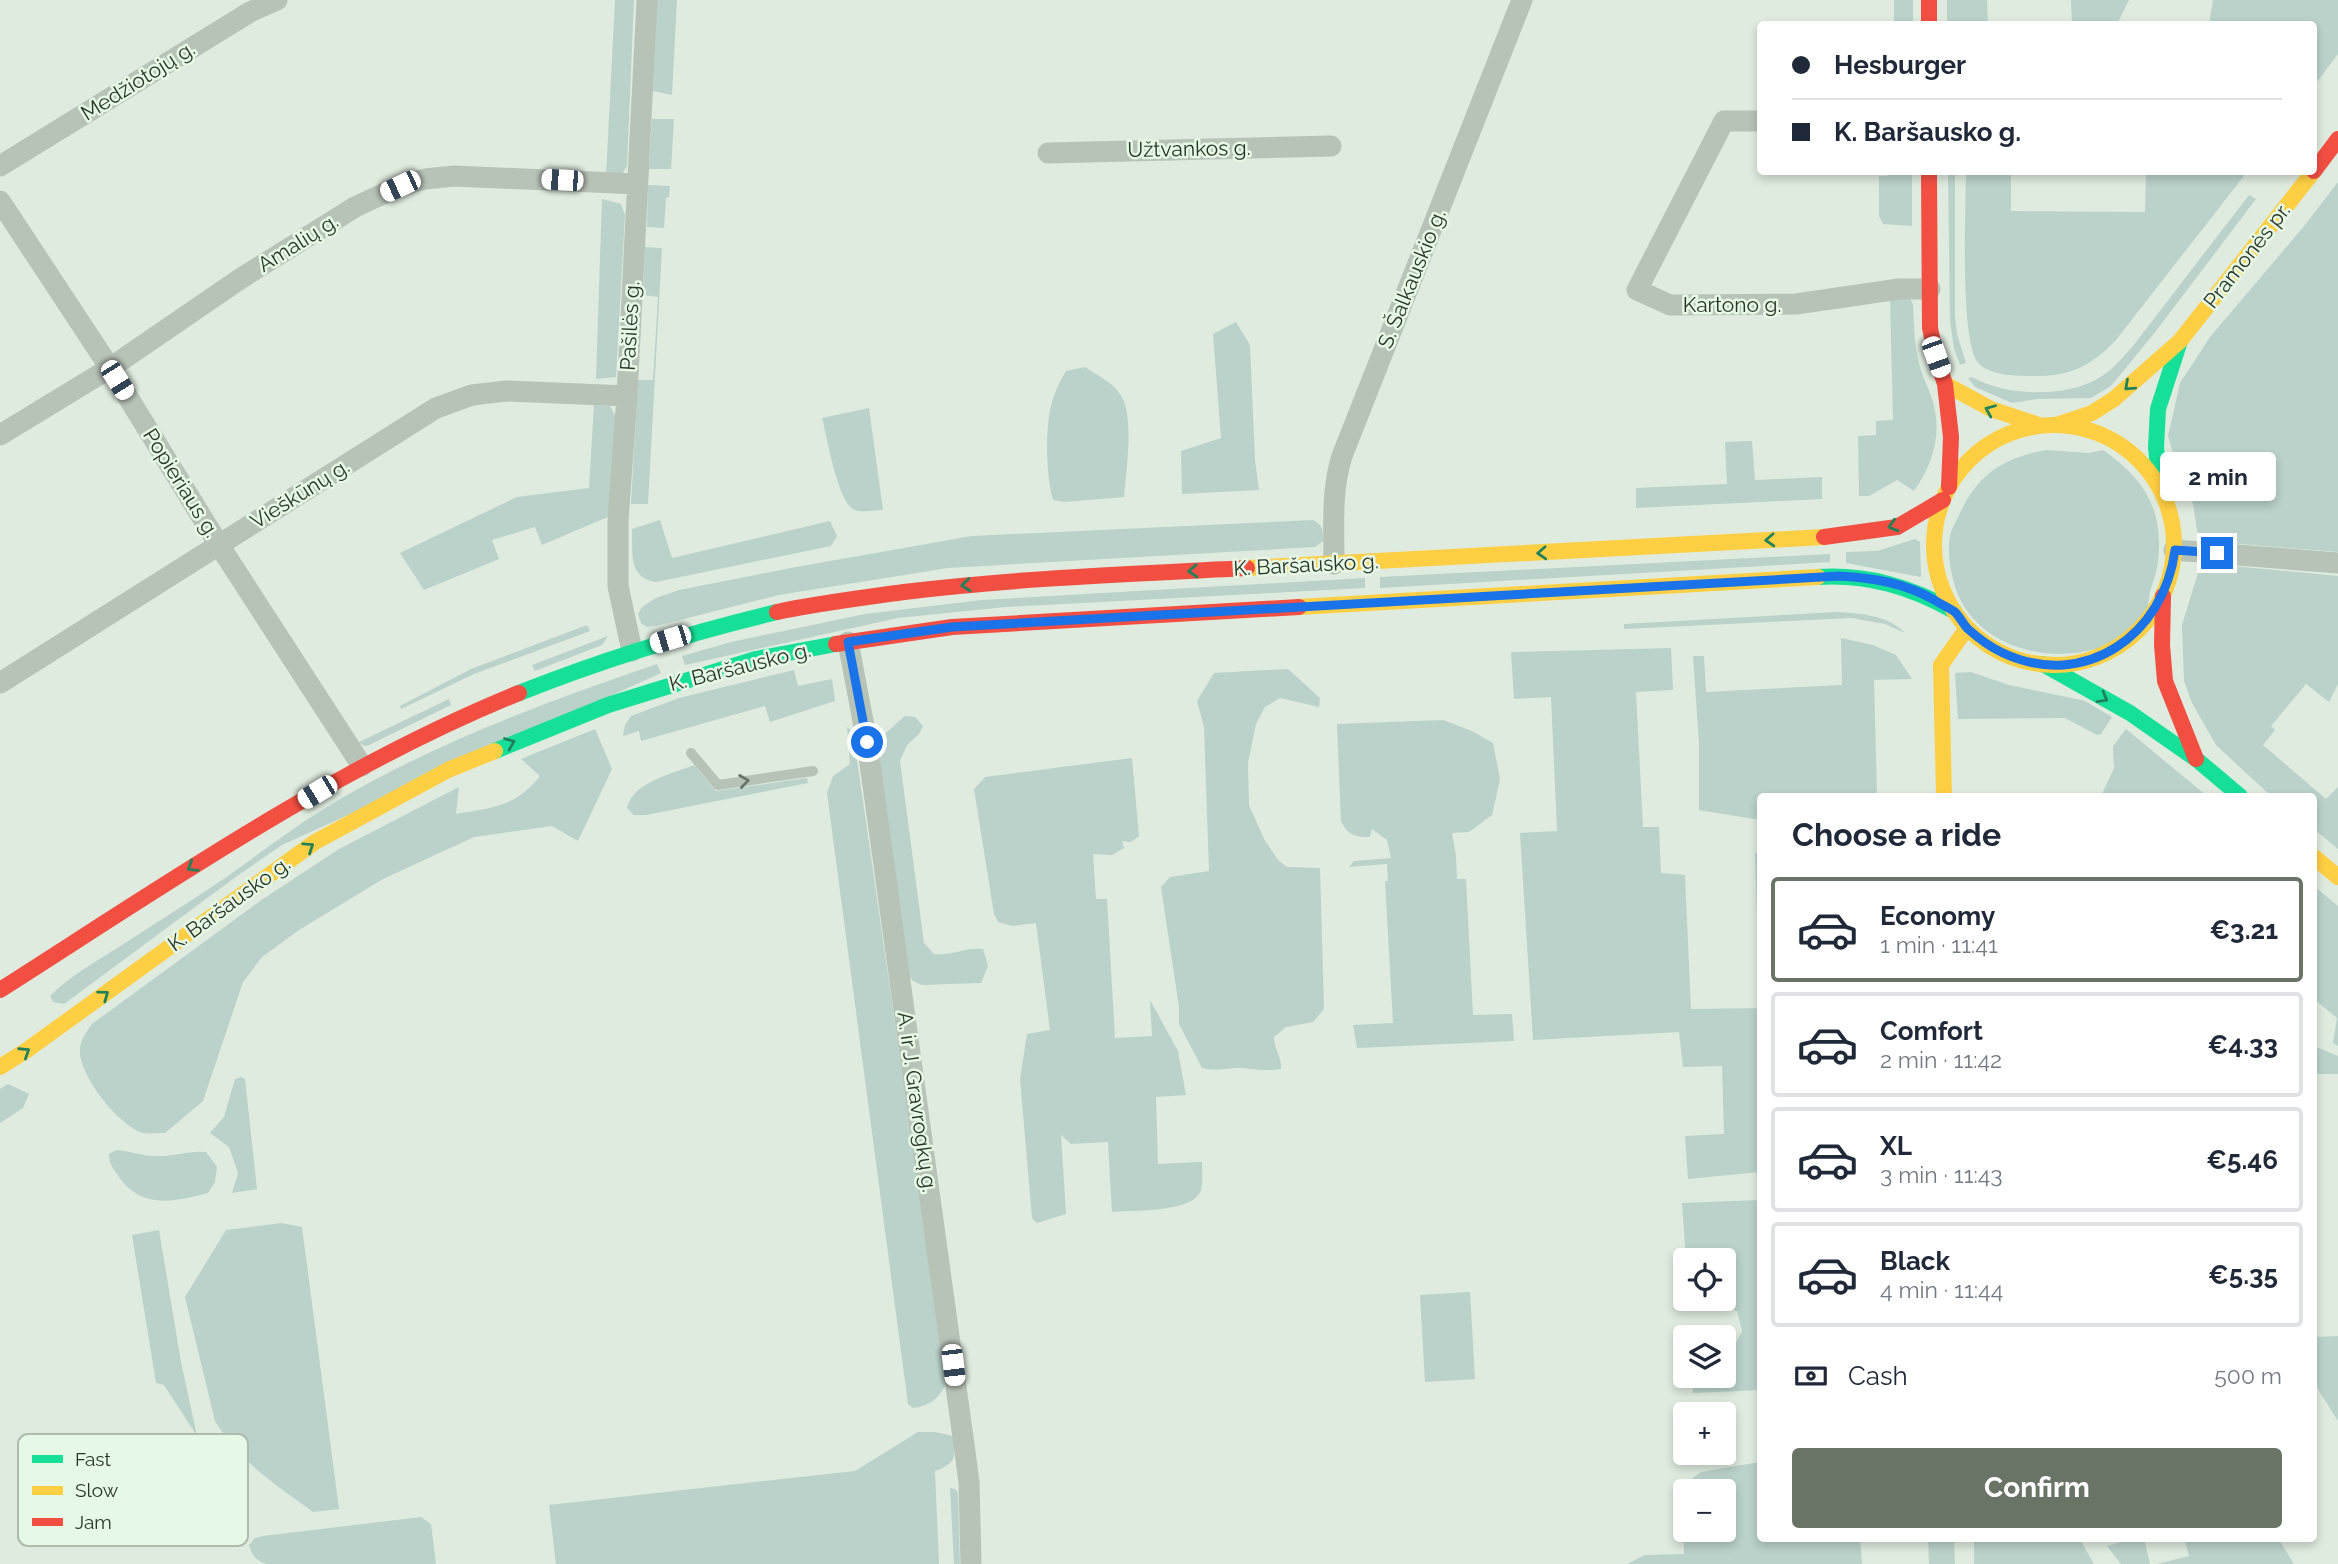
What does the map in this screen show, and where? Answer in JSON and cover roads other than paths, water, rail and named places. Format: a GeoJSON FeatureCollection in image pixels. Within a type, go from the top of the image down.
{"type":"FeatureCollection","features":[{"type":"Feature","properties":{"kind":"main road"},"geometry":{"type":"LineString","coordinates":[[1929,0],[1929,21]]}},
{"type":"Feature","properties":{"kind":"main road","name":"Pramonės pr."},"geometry":{"type":"LineString","coordinates":[[2317,166],[2338,139]]}},
{"type":"Feature","properties":{"kind":"main road"},"geometry":{"type":"LineString","coordinates":[[1929,175],[1930,328],[1945,384],[1951,437],[1946,493],[1935,528],[1934,557],[1938,576],[1954,611],[1967,628],[2002,653],[2043,664],[2080,662],[2114,649],[2143,626],[2163,596],[2175,550],[2169,508],[2151,473],[2125,447],[2092,431],[2057,425],[2039,425],[2017,430],[1996,439],[1978,452],[1962,468],[1946,493]]}},
{"type":"Feature","properties":{"kind":"main road","name":"Pramonės pr."},"geometry":{"type":"LineString","coordinates":[[2057,425],[2092,413],[2114,399],[2180,341],[2310,175]]}},
{"type":"Feature","properties":{"kind":"main road","name":"Pramonės pr."},"geometry":{"type":"LineString","coordinates":[[2160,488],[2156,447],[2158,409],[2180,341]]}},
{"type":"Feature","properties":{"kind":"main road"},"geometry":{"type":"LineString","coordinates":[[1945,384],[1993,412],[2039,425]]}},
{"type":"Feature","properties":{"kind":"main road","name":"K. Baršausko g."},"geometry":{"type":"LineString","coordinates":[[0,990],[185,872],[362,766],[488,707],[632,651],[748,618],[870,595],[1060,577],[1848,535],[1898,527],[1946,493]]}},
{"type":"Feature","properties":{"kind":"main road","name":"K. Baršausko g."},"geometry":{"type":"LineString","coordinates":[[0,1068],[316,842],[448,769],[608,705],[756,659],[952,627],[1839,576],[1905,586],[1954,611]]}},
{"type":"Feature","properties":{"kind":"main road"},"geometry":{"type":"LineString","coordinates":[[2163,596],[2162,645],[2165,681],[2196,760]]}},
{"type":"Feature","properties":{"kind":"main road"},"geometry":{"type":"LineString","coordinates":[[1944,793],[1941,665],[1967,628]]}},
{"type":"Feature","properties":{"kind":"main road"},"geometry":{"type":"LineString","coordinates":[[2043,664],[2130,713],[2196,760],[2236,793]]}},
{"type":"Feature","properties":{"kind":"main road"},"geometry":{"type":"LineString","coordinates":[[2317,860],[2338,877]]}},
{"type":"Feature","properties":{"kind":"street","name":"Medžiotojų g."},"geometry":{"type":"LineString","coordinates":[[0,166],[250,12],[278,0]]}},
{"type":"Feature","properties":{"kind":"street","name":"Pašilės g."},"geometry":{"type":"LineString","coordinates":[[632,651],[618,586],[618,521],[647,0]]}},
{"type":"Feature","properties":{"kind":"street","name":"S. Šalkauskio g."},"geometry":{"type":"LineString","coordinates":[[1334,564],[1335,490],[1342,456],[1522,0]]}},
{"type":"Feature","properties":{"kind":"street","name":"Kartono g."},"geometry":{"type":"LineString","coordinates":[[1757,121],[1724,121],[1637,290],[1670,305],[1682,305],[1797,304],[1899,289],[1930,289]]}},
{"type":"Feature","properties":{"kind":"street","name":"Užtvankos g."},"geometry":{"type":"LineString","coordinates":[[1048,153],[1331,146]]}},
{"type":"Feature","properties":{"kind":"street","name":"Amalių g."},"geometry":{"type":"LineString","coordinates":[[0,435],[110,368],[274,257],[355,207],[400,186],[425,179],[454,177],[637,184]]}},
{"type":"Feature","properties":{"kind":"street","name":"Popieriaus g."},"geometry":{"type":"LineString","coordinates":[[0,201],[110,368],[219,545],[362,766]]}},
{"type":"Feature","properties":{"kind":"street","name":"Vieškūnų g."},"geometry":{"type":"LineString","coordinates":[[0,683],[436,408],[472,395],[506,391],[627,396]]}},
{"type":"Feature","properties":{"kind":"street"},"geometry":{"type":"LineString","coordinates":[[2175,550],[2338,563]]}},
{"type":"Feature","properties":{"kind":"street","name":"A. ir J. Gravrogkų g."},"geometry":{"type":"LineString","coordinates":[[848,642],[867,742],[967,1462],[971,1564]]}},
{"type":"Feature","properties":{"kind":"lane"},"geometry":{"type":"LineString","coordinates":[[691,753],[718,785],[813,771]]}}]}
